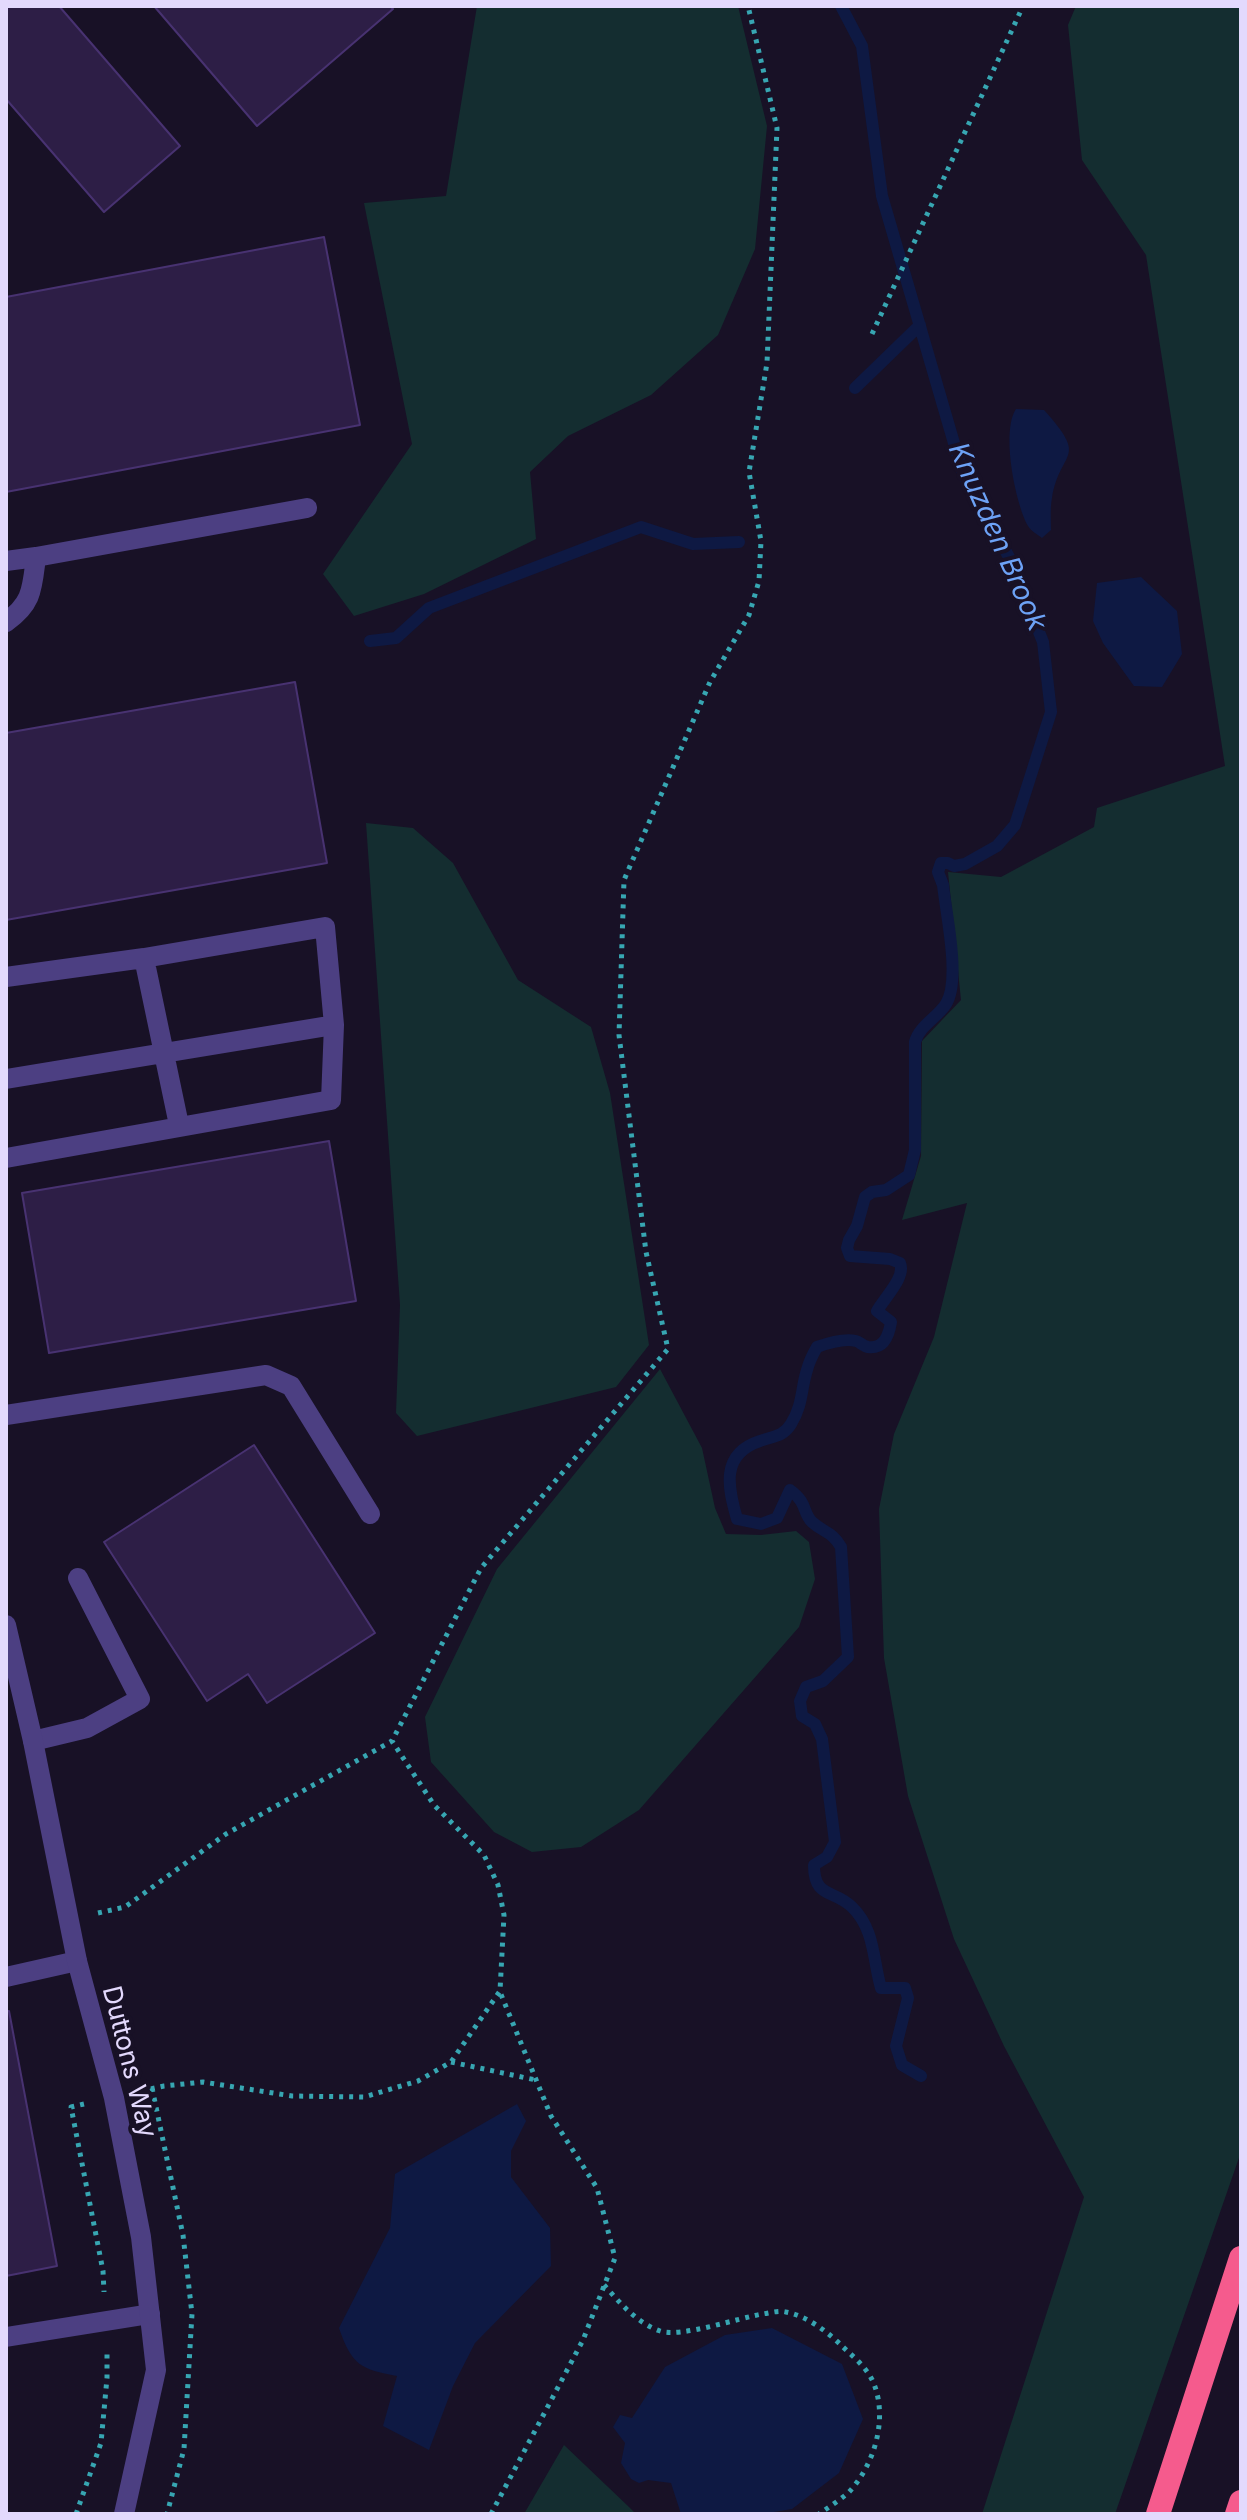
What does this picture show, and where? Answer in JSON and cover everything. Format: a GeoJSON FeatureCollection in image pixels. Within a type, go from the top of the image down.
{"type":"FeatureCollection","features":[{"type":"Feature","properties":{"kind":"highway"},"geometry":{"type":"LineString","coordinates":[[1158,2514],[1241,2258]]}},
{"type":"Feature","properties":{"kind":"highway"},"geometry":{"type":"LineString","coordinates":[[1237,2514],[1241,2502]]}},
{"type":"Feature","properties":{"kind":"street"},"geometry":{"type":"LineString","coordinates":[[6,561],[307,508]]}},
{"type":"Feature","properties":{"kind":"street"},"geometry":{"type":"LineString","coordinates":[[6,622],[22,611],[32,589],[36,557]]}},
{"type":"Feature","properties":{"kind":"street"},"geometry":{"type":"LineString","coordinates":[[6,977],[144,958],[325,927],[334,1025],[331,1100],[6,1158]]}},
{"type":"Feature","properties":{"kind":"street"},"geometry":{"type":"LineString","coordinates":[[144,958],[179,1125]]}},
{"type":"Feature","properties":{"kind":"street"},"geometry":{"type":"LineString","coordinates":[[6,1079],[334,1025]]}},
{"type":"Feature","properties":{"kind":"street"},"geometry":{"type":"LineString","coordinates":[[6,1415],[266,1375],[291,1386],[370,1514]]}},
{"type":"Feature","properties":{"kind":"street"},"geometry":{"type":"LineString","coordinates":[[33,1741],[87,1728],[140,1699],[78,1578]]}},
{"type":"Feature","properties":{"kind":"street","name":"Duttons Way"},"geometry":{"type":"LineString","coordinates":[[6,1625],[33,1741],[77,1961],[114,2098],[141,2237],[156,2370],[124,2514]]}},
{"type":"Feature","properties":{"kind":"street"},"geometry":{"type":"LineString","coordinates":[[6,1977],[77,1961]]}},
{"type":"Feature","properties":{"kind":"street"},"geometry":{"type":"LineString","coordinates":[[6,2337],[150,2314]]}},
{"type":"Feature","properties":{"kind":"path"},"geometry":{"type":"LineString","coordinates":[[69,1919],[125,1907],[226,1834],[392,1741],[481,1568],[668,1349],[646,1252],[619,1035],[624,880],[710,682],[749,615],[759,581],[761,541],[749,472],[767,363],[777,128],[748,6]]}},
{"type":"Feature","properties":{"kind":"path"},"geometry":{"type":"LineString","coordinates":[[872,334],[1023,6]]}},
{"type":"Feature","properties":{"kind":"path"},"geometry":{"type":"LineString","coordinates":[[392,1741],[434,1805],[484,1855],[498,1885],[504,1915],[500,1991],[551,2116],[597,2188],[615,2258],[583,2340],[491,2514]]}},
{"type":"Feature","properties":{"kind":"path"},"geometry":{"type":"LineString","coordinates":[[164,2086],[203,2082],[292,2096],[364,2097],[418,2081],[451,2062],[500,1991]]}},
{"type":"Feature","properties":{"kind":"path"},"geometry":{"type":"LineString","coordinates":[[451,2062],[536,2080]]}},
{"type":"Feature","properties":{"kind":"path"},"geometry":{"type":"LineString","coordinates":[[71,2107],[103,2271]]}},
{"type":"Feature","properties":{"kind":"path"},"geometry":{"type":"LineString","coordinates":[[604,2285],[625,2310],[662,2332],[685,2332],[734,2319],[784,2311],[806,2319],[864,2366],[875,2385],[879,2415],[875,2447],[866,2470],[847,2493],[819,2514]]}},
{"type":"Feature","properties":{"kind":"path"},"geometry":{"type":"LineString","coordinates":[[76,2514],[101,2443],[107,2378]]}},
{"type":"Feature","properties":{"kind":"green space"},"geometry":{"type":"Polygon","coordinates":[[[477,6],[738,6],[767,126],[755,249],[718,335],[651,395],[568,436],[530,472],[536,539],[424,594],[354,616],[323,574],[412,444],[364,203],[446,196],[477,6]]]}},
{"type":"Feature","properties":{"kind":"green space"},"geometry":{"type":"Polygon","coordinates":[[[1076,6],[1241,6],[1241,2152],[1115,2514],[982,2514],[1084,2197],[1004,2046],[954,1939],[908,1796],[884,1658],[879,1509],[894,1434],[934,1337],[967,1203],[902,1220],[921,1156],[922,1041],[961,1000],[948,872],[1001,877],[1094,827],[1097,808],[1225,766],[1146,255],[1082,160],[1068,25],[1076,6]]]}},
{"type":"Feature","properties":{"kind":"green space"},"geometry":{"type":"Polygon","coordinates":[[[366,823],[413,828],[453,863],[518,980],[591,1027],[610,1093],[649,1345],[616,1387],[417,1436],[396,1413],[400,1305],[366,823]]]}},
{"type":"Feature","properties":{"kind":"green space"},"geometry":{"type":"Polygon","coordinates":[[[660,1369],[702,1448],[715,1508],[726,1534],[761,1535],[796,1531],[809,1542],[815,1579],[799,1627],[639,1810],[581,1847],[532,1852],[494,1832],[431,1762],[425,1717],[497,1569],[660,1369]]]}},
{"type":"Feature","properties":{"kind":"green space"},"geometry":{"type":"Polygon","coordinates":[[[564,2445],[629,2507],[636,2514],[524,2514],[564,2445]]]}},
{"type":"Feature","properties":{"kind":"water"},"geometry":{"type":"Polygon","coordinates":[[[1016,409],[1044,410],[1058,426],[1069,447],[1052,498],[1051,530],[1042,538],[1028,526],[1015,484],[1010,433],[1016,409]]]}},
{"type":"Feature","properties":{"kind":"water"},"geometry":{"type":"Polygon","coordinates":[[[1141,577],[1177,611],[1182,654],[1162,687],[1134,686],[1103,643],[1093,621],[1097,583],[1141,577]]]}},
{"type":"Feature","properties":{"kind":"water"},"geometry":{"type":"Polygon","coordinates":[[[517,2104],[526,2121],[511,2151],[511,2177],[550,2228],[551,2266],[475,2343],[453,2386],[429,2450],[383,2426],[397,2376],[359,2364],[348,2351],[339,2328],[390,2228],[395,2174],[517,2104]]]}},
{"type":"Feature","properties":{"kind":"water"},"geometry":{"type":"Polygon","coordinates":[[[772,2328],[842,2364],[863,2419],[839,2473],[792,2509],[762,2514],[681,2514],[671,2483],[648,2480],[639,2483],[631,2479],[621,2463],[625,2443],[613,2427],[620,2415],[632,2418],[665,2367],[725,2335],[772,2328]]]}},
{"type":"Feature","properties":{"kind":"building"},"geometry":{"type":"Polygon","coordinates":[[[6,6],[59,6],[180,146],[104,212],[6,99],[6,6]]]}},
{"type":"Feature","properties":{"kind":"building"},"geometry":{"type":"Polygon","coordinates":[[[154,6],[390,6],[393,9],[257,126],[154,6]]]}},
{"type":"Feature","properties":{"kind":"building"},"geometry":{"type":"Polygon","coordinates":[[[324,237],[360,425],[6,492],[6,297],[324,237]]]}},
{"type":"Feature","properties":{"kind":"building"},"geometry":{"type":"Polygon","coordinates":[[[295,682],[327,863],[6,920],[6,733],[295,682]]]}},
{"type":"Feature","properties":{"kind":"building"},"geometry":{"type":"Polygon","coordinates":[[[329,1141],[356,1301],[49,1353],[22,1193],[329,1141]]]}},
{"type":"Feature","properties":{"kind":"building"},"geometry":{"type":"Polygon","coordinates":[[[254,1445],[375,1633],[267,1703],[248,1674],[207,1701],[104,1542],[254,1445]]]}},
{"type":"Feature","properties":{"kind":"building"},"geometry":{"type":"Polygon","coordinates":[[[6,2011],[9,2011],[57,2266],[6,2276],[6,2011]]]}},
{"type":"Feature","properties":{"kind":"waterway","name":"Knuzden Brook"},"geometry":{"type":"LineString","coordinates":[[841,6],[862,46],[882,196],[963,474],[1010,559],[1043,642],[1051,712],[1015,825],[997,846],[965,864],[954,866],[941,863],[938,872],[943,885],[949,929],[952,979],[946,1004],[920,1031],[915,1042],[915,1150],[909,1175],[886,1190],[872,1192],[865,1197],[847,1248],[850,1256],[890,1259],[900,1263],[897,1281],[877,1311],[891,1322],[887,1336],[874,1347],[846,1340],[817,1347],[791,1424],[781,1434],[747,1447],[738,1454],[730,1473],[731,1496],[737,1519],[761,1524],[777,1518],[790,1490],[800,1499],[812,1522],[831,1535],[841,1547],[848,1657],[823,1681],[806,1687],[800,1701],[802,1716],[815,1724],[822,1739],[835,1842],[827,1857],[814,1865],[815,1876],[821,1888],[845,1901],[860,1916],[872,1946],[881,1988],[905,1988],[908,1998],[896,2046],[902,2065],[921,2076]]}},
{"type":"Feature","properties":{"kind":"waterway"},"geometry":{"type":"LineString","coordinates":[[855,388],[920,325]]}},
{"type":"Feature","properties":{"kind":"waterway"},"geometry":{"type":"LineString","coordinates":[[370,641],[396,638],[429,608],[641,527],[693,544],[739,542]]}}]}
